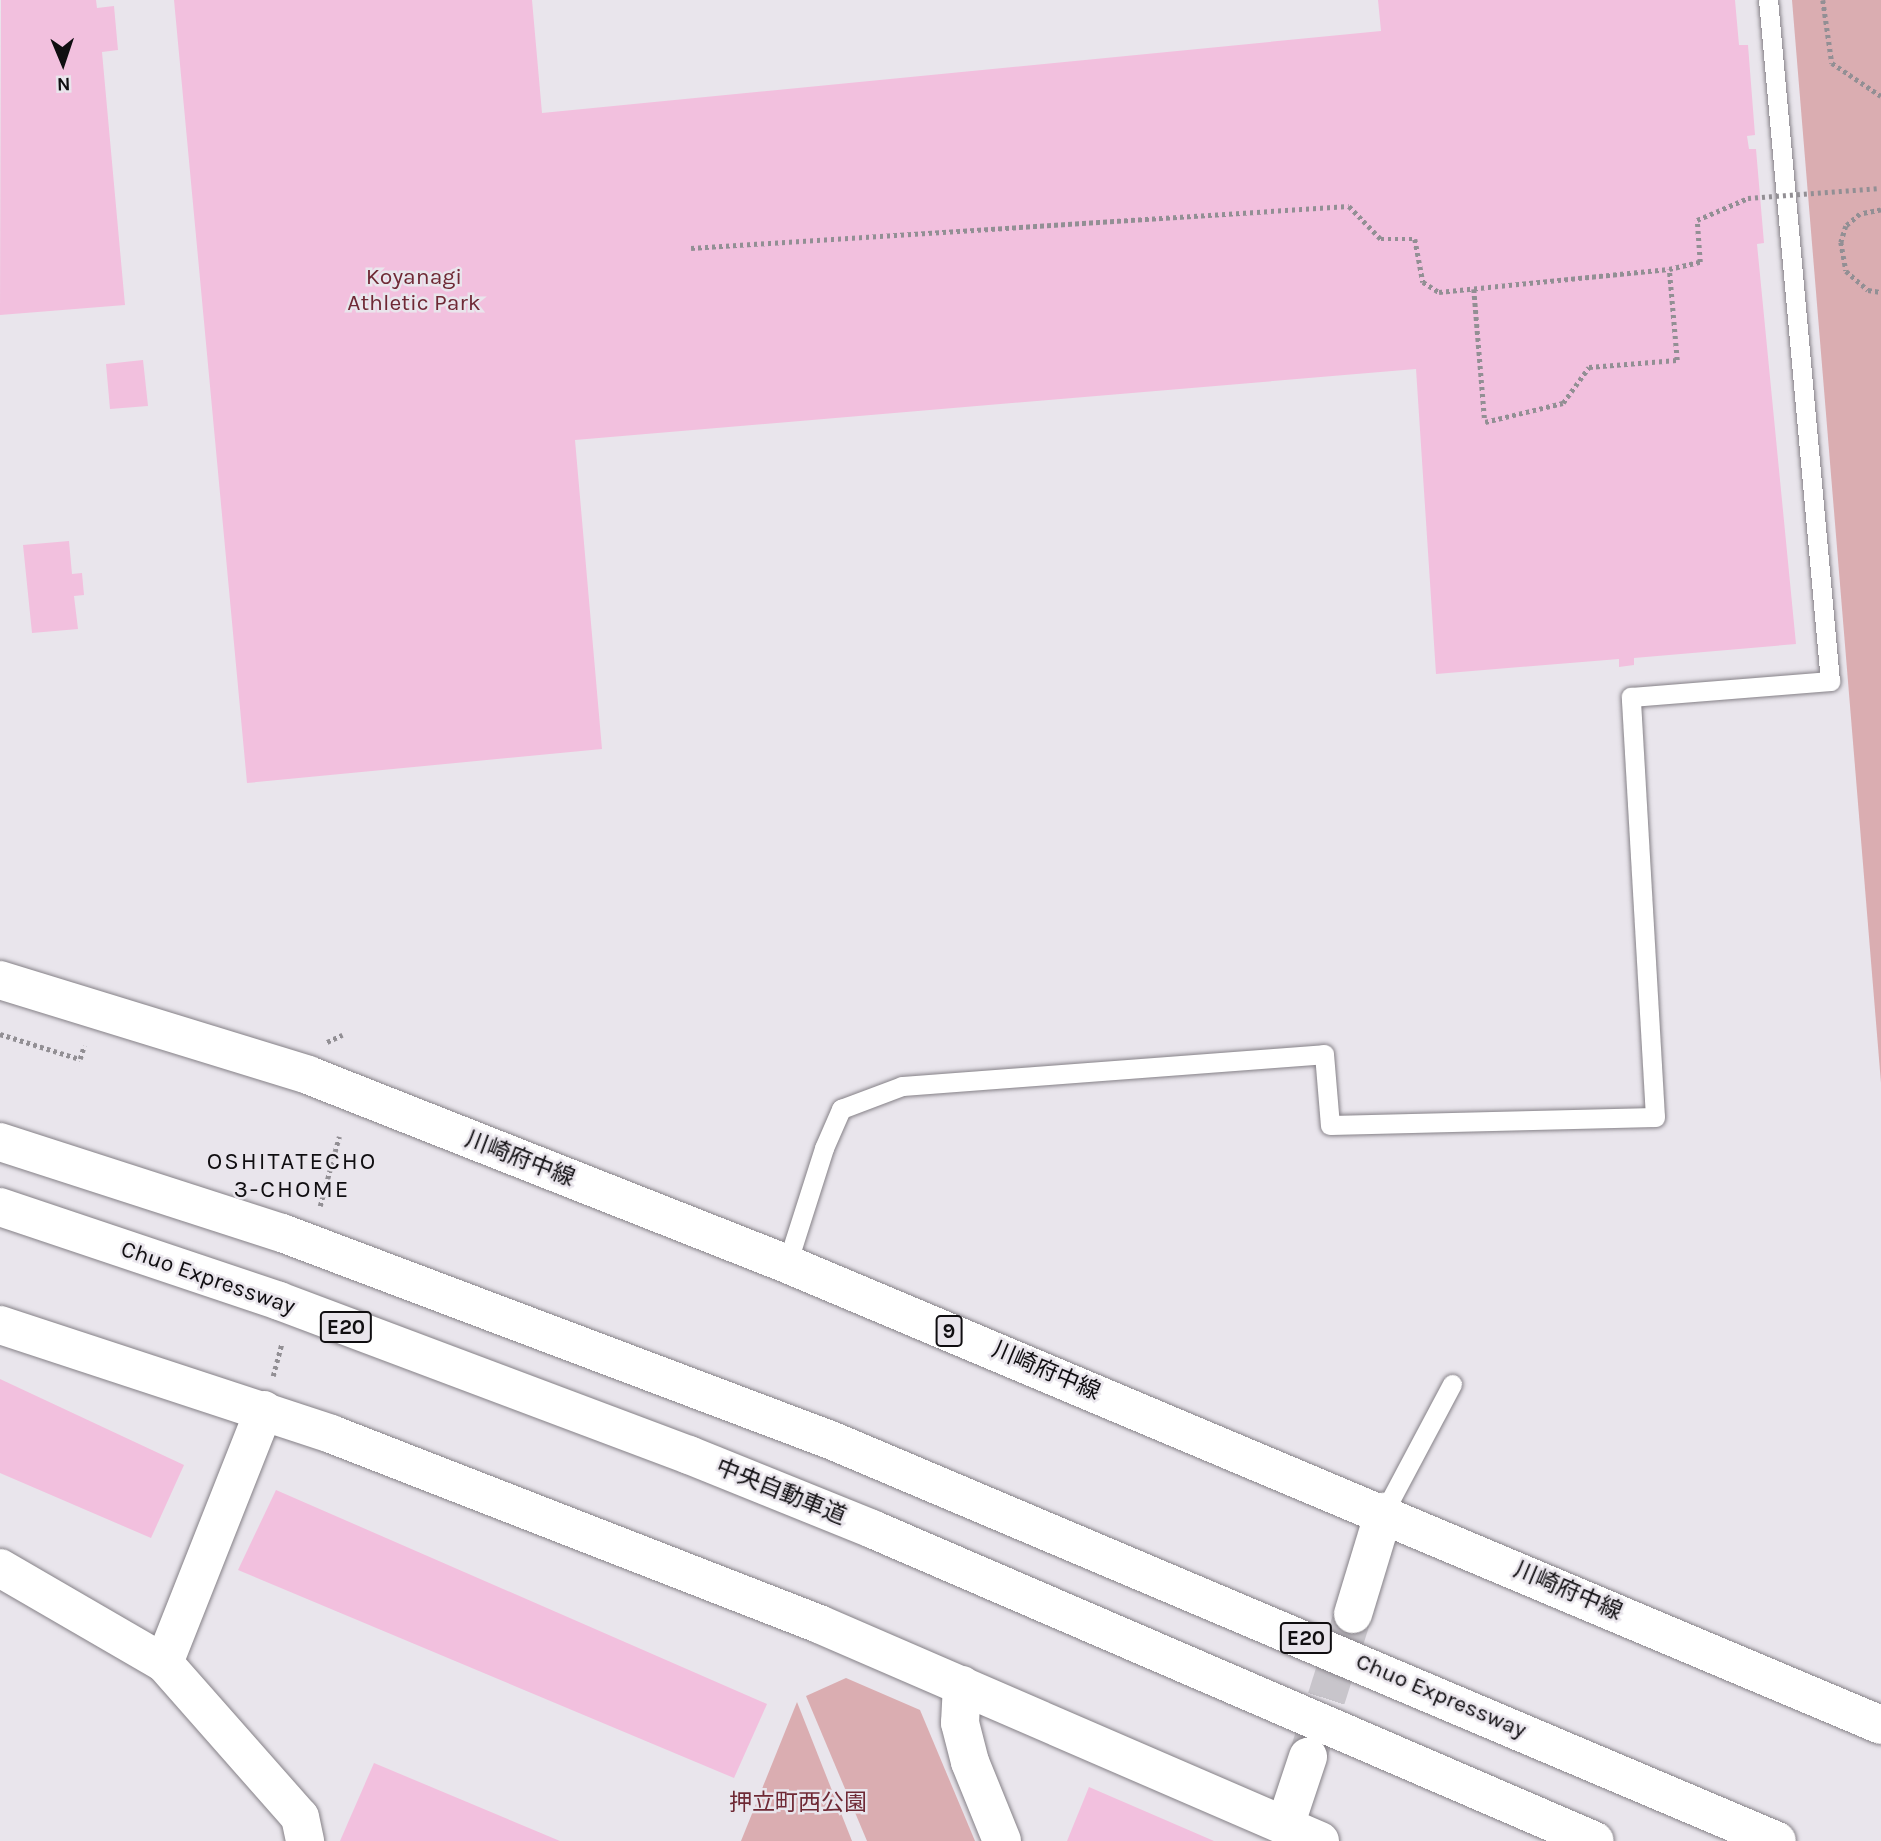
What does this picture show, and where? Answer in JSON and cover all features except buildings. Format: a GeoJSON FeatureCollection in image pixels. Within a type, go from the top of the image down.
{"type":"FeatureCollection","features":[{"type":"Feature","properties":{"kind":"main road","name":"川崎府中線"},"geometry":{"type":"LineString","coordinates":[[0,980],[307,1075],[788,1264],[1384,1512],[1881,1726]]}},
{"type":"Feature","properties":{"kind":"main road","name":"Chuo Expressway"},"geometry":{"type":"LineString","coordinates":[[0,1142],[282,1233],[833,1441],[1777,1841]]}},
{"type":"Feature","properties":{"kind":"main road","name":"Chuo Expressway"},"geometry":{"type":"LineString","coordinates":[[0,1207],[279,1301],[689,1455]]}},
{"type":"Feature","properties":{"kind":"main road"},"geometry":{"type":"LineString","coordinates":[[0,1325],[264,1410],[819,1624],[1320,1841]]}},
{"type":"Feature","properties":{"kind":"main road"},"geometry":{"type":"LineString","coordinates":[[164,1663],[264,1410]]}},
{"type":"Feature","properties":{"kind":"main road","name":"中央自動車道"},"geometry":{"type":"LineString","coordinates":[[689,1455],[872,1529],[1595,1841]]}},
{"type":"Feature","properties":{"kind":"main road"},"geometry":{"type":"LineString","coordinates":[[1353,1614],[1384,1512]]}},
{"type":"Feature","properties":{"kind":"main road"},"geometry":{"type":"LineString","coordinates":[[0,1568],[164,1663],[300,1816],[304,1841]]}},
{"type":"Feature","properties":{"kind":"main road"},"geometry":{"type":"LineString","coordinates":[[962,1685],[960,1723],[970,1762],[1002,1841]]}},
{"type":"Feature","properties":{"kind":"main road"},"geometry":{"type":"LineString","coordinates":[[1285,1826],[1308,1757]]}},
{"type":"Feature","properties":{"kind":"lane"},"geometry":{"type":"LineString","coordinates":[[788,1264],[824,1148],[841,1110],[902,1086],[1324,1054],[1330,1125],[1655,1117],[1631,697],[1830,681],[1768,0]]}},
{"type":"Feature","properties":{"kind":"lane"},"geometry":{"type":"LineString","coordinates":[[1384,1512],[1452,1384]]}},
{"type":"Feature","properties":{"kind":"path"},"geometry":{"type":"LineString","coordinates":[[1823,0],[1832,63],[1881,96]]}},
{"type":"Feature","properties":{"kind":"path"},"geometry":{"type":"LineString","coordinates":[[691,248],[1349,205],[1381,239],[1415,239],[1423,282],[1439,292],[1669,269],[1700,261],[1697,220],[1748,198],[1881,188]]}},
{"type":"Feature","properties":{"kind":"path"},"geometry":{"type":"LineString","coordinates":[[1881,210],[1860,214],[1846,226],[1842,258],[1855,281],[1881,292]]}},
{"type":"Feature","properties":{"kind":"path"},"geometry":{"type":"LineString","coordinates":[[1474,289],[1485,422],[1563,403],[1589,367],[1677,360],[1669,269]]}},
{"type":"Feature","properties":{"kind":"path"},"geometry":{"type":"LineString","coordinates":[[320,1206],[339,1137]]}},
{"type":"Feature","properties":{"kind":"green space"},"geometry":{"type":"Polygon","coordinates":[[[1792,0],[1881,0],[1881,1083],[1792,0]]]}},
{"type":"Feature","properties":{"kind":"green space"},"geometry":{"type":"Polygon","coordinates":[[[846,1678],[920,1710],[975,1841],[867,1841],[806,1696],[846,1678]]]}},
{"type":"Feature","properties":{"kind":"green space","name":"押立町西公園"},"geometry":{"type":"Polygon","coordinates":[[[797,1702],[852,1841],[741,1841],[797,1702]]]}},
{"type":"Feature","properties":{"kind":"tunnel"},"geometry":{"type":"LineString","coordinates":[[1309,1753],[1353,1614]]}},
{"type":"Feature","properties":{"kind":"district","name":"OSHITATECHO 3-CHOME"},"geometry":{"type":"Point","coordinates":[292,1176]}},
{"type":"Feature","properties":{"kind":"park label","name":"Koyanagi Athletic Park"},"geometry":{"type":"Point","coordinates":[414,290]}}]}
